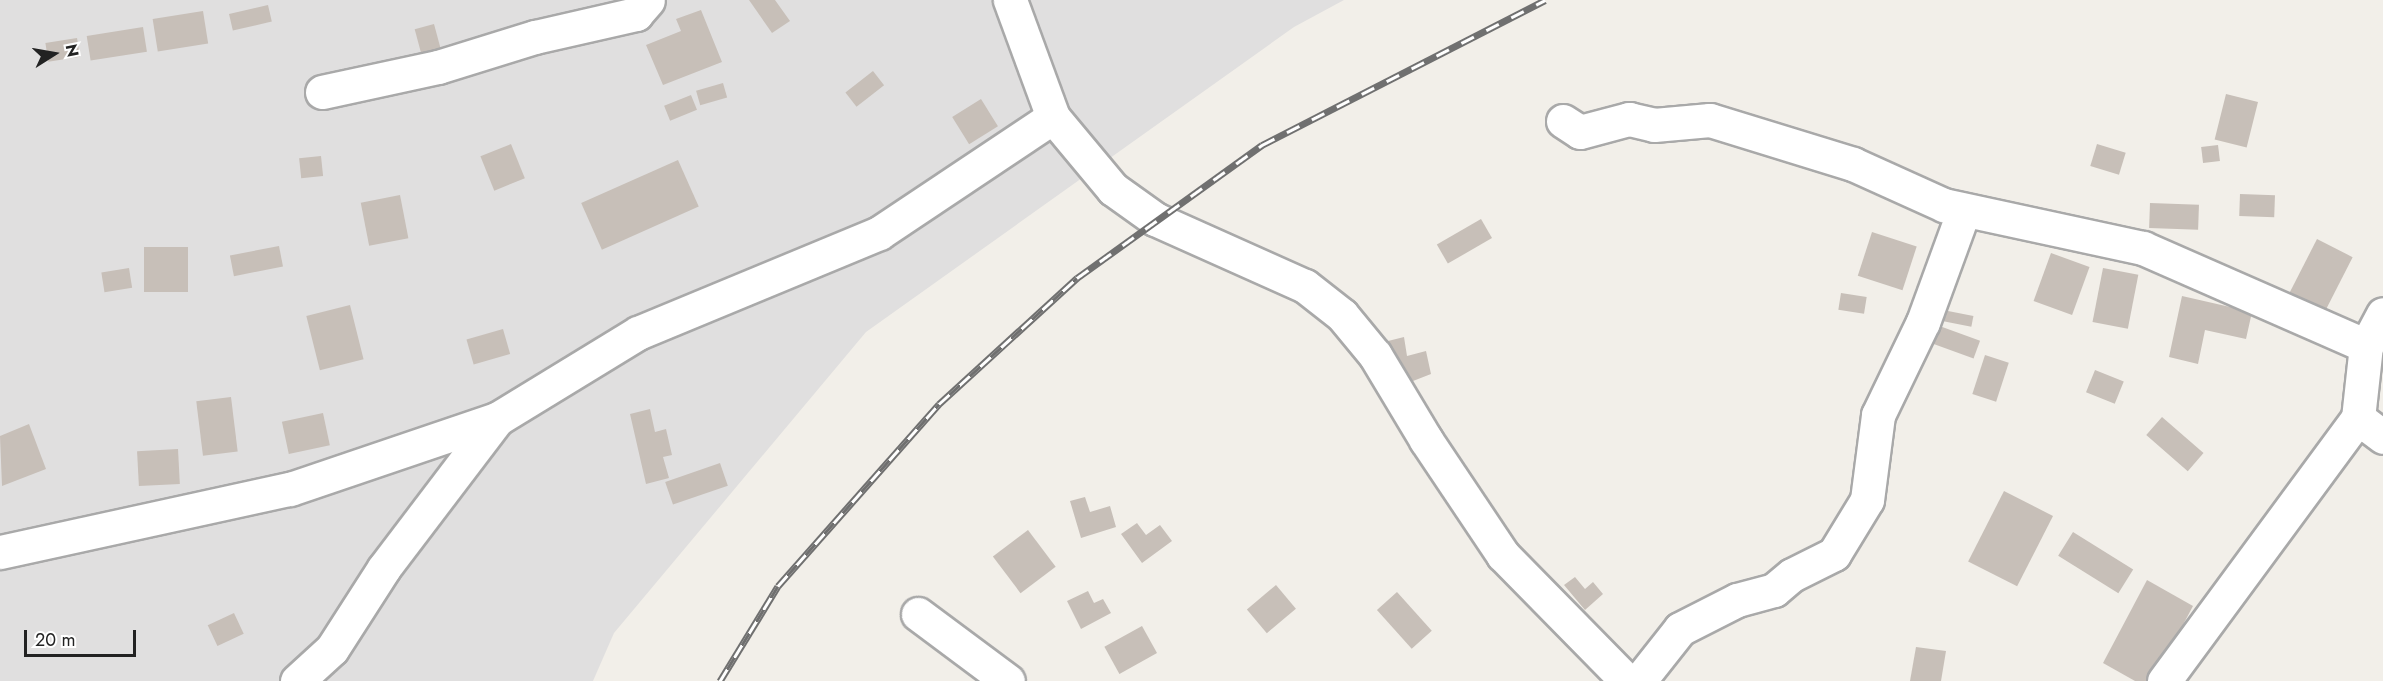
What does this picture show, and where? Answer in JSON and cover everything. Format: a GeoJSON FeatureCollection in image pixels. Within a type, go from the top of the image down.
{"type":"FeatureCollection","features":[{"type":"Feature","properties":{"kind":"street"},"geometry":{"type":"LineString","coordinates":[[322,92],[438,67],[535,37],[636,14],[648,0]]}},
{"type":"Feature","properties":{"kind":"street"},"geometry":{"type":"LineString","coordinates":[[1010,0],[1053,117],[1113,189],[1155,219],[1305,286],[1342,315],[1376,355],[1426,440],[1503,555],[1627,681]]}},
{"type":"Feature","properties":{"kind":"street"},"geometry":{"type":"LineString","coordinates":[[0,552],[290,489],[497,419],[638,333],[879,233],[1053,117]]}},
{"type":"Feature","properties":{"kind":"street"},"geometry":{"type":"LineString","coordinates":[[1563,121],[1580,132],[1629,119],[1654,125],[1710,120],[1853,164],[1944,205],[2143,248],[2366,346]]}},
{"type":"Feature","properties":{"kind":"street"},"geometry":{"type":"LineString","coordinates":[[1639,681],[1680,629],[1737,600],[1774,590],[1792,575],[1834,554],[1867,500],[1878,415],[1923,322],[1964,210]]}},
{"type":"Feature","properties":{"kind":"street"},"geometry":{"type":"LineString","coordinates":[[2164,681],[2370,427],[2366,346],[2383,314]]}},
{"type":"Feature","properties":{"kind":"street"},"geometry":{"type":"LineString","coordinates":[[297,681],[332,649],[384,568],[497,419]]}},
{"type":"Feature","properties":{"kind":"street"},"geometry":{"type":"LineString","coordinates":[[918,614],[1008,681]]}},
{"type":"Feature","properties":{"kind":"shaded area"},"geometry":{"type":"Polygon","coordinates":[[[0,0],[1344,0],[1294,27],[866,332],[614,633],[593,681],[0,681],[0,0]]]}},
{"type":"Feature","properties":{"kind":"building"},"geometry":{"type":"Polygon","coordinates":[[[749,0],[775,0],[790,21],[772,33],[749,0]]]}},
{"type":"Feature","properties":{"kind":"building"},"geometry":{"type":"Polygon","coordinates":[[[268,5],[272,22],[233,31],[229,14],[268,5]]]}},
{"type":"Feature","properties":{"kind":"building"},"geometry":{"type":"Polygon","coordinates":[[[701,10],[722,62],[663,85],[646,45],[681,31],[676,19],[701,10]]]}},
{"type":"Feature","properties":{"kind":"building"},"geometry":{"type":"Polygon","coordinates":[[[203,11],[208,44],[158,52],[153,19],[203,11]]]}},
{"type":"Feature","properties":{"kind":"building"},"geometry":{"type":"Polygon","coordinates":[[[434,24],[441,50],[422,55],[415,29],[434,24]]]}},
{"type":"Feature","properties":{"kind":"building"},"geometry":{"type":"Polygon","coordinates":[[[143,27],[147,52],[91,61],[87,36],[143,27]]]}},
{"type":"Feature","properties":{"kind":"building"},"geometry":{"type":"Polygon","coordinates":[[[77,38],[80,57],[48,62],[45,43],[77,38]]]}},
{"type":"Feature","properties":{"kind":"building"},"geometry":{"type":"Polygon","coordinates":[[[873,71],[884,85],[857,107],[845,93],[873,71]]]}},
{"type":"Feature","properties":{"kind":"building"},"geometry":{"type":"Polygon","coordinates":[[[723,83],[727,97],[700,105],[696,91],[723,83]]]}},
{"type":"Feature","properties":{"kind":"building"},"geometry":{"type":"Polygon","coordinates":[[[2226,94],[2258,102],[2247,148],[2215,140],[2226,94]]]}},
{"type":"Feature","properties":{"kind":"building"},"geometry":{"type":"Polygon","coordinates":[[[691,95],[697,110],[670,121],[664,106],[691,95]]]}},
{"type":"Feature","properties":{"kind":"building"},"geometry":{"type":"Polygon","coordinates":[[[981,99],[998,126],[969,144],[952,117],[981,99]]]}},
{"type":"Feature","properties":{"kind":"building"},"geometry":{"type":"Polygon","coordinates":[[[511,144],[525,178],[494,191],[480,156],[511,144]]]}},
{"type":"Feature","properties":{"kind":"building"},"geometry":{"type":"Polygon","coordinates":[[[2097,144],[2126,153],[2119,175],[2090,166],[2097,144]]]}},
{"type":"Feature","properties":{"kind":"building"},"geometry":{"type":"Polygon","coordinates":[[[2218,145],[2220,161],[2203,163],[2201,147],[2218,145]]]}},
{"type":"Feature","properties":{"kind":"building"},"geometry":{"type":"Polygon","coordinates":[[[321,156],[323,176],[301,178],[299,158],[321,156]]]}},
{"type":"Feature","properties":{"kind":"building"},"geometry":{"type":"Polygon","coordinates":[[[678,160],[699,207],[602,250],[581,203],[678,160]]]}},
{"type":"Feature","properties":{"kind":"building"},"geometry":{"type":"Polygon","coordinates":[[[2240,194],[2275,195],[2274,217],[2239,216],[2240,194]]]}},
{"type":"Feature","properties":{"kind":"building"},"geometry":{"type":"Polygon","coordinates":[[[400,195],[408,238],[369,246],[361,203],[400,195]]]}},
{"type":"Feature","properties":{"kind":"building"},"geometry":{"type":"Polygon","coordinates":[[[2150,203],[2199,205],[2198,230],[2149,228],[2150,203]]]}},
{"type":"Feature","properties":{"kind":"building"},"geometry":{"type":"Polygon","coordinates":[[[1481,219],[1492,238],[1448,264],[1437,244],[1481,219]]]}},
{"type":"Feature","properties":{"kind":"building"},"geometry":{"type":"Polygon","coordinates":[[[1872,232],[1917,247],[1902,290],[1858,276],[1872,232]]]}},
{"type":"Feature","properties":{"kind":"building"},"geometry":{"type":"Polygon","coordinates":[[[2317,239],[2353,257],[2325,312],[2289,293],[2317,239]]]}},
{"type":"Feature","properties":{"kind":"building"},"geometry":{"type":"Polygon","coordinates":[[[279,246],[283,267],[234,276],[230,256],[279,246]]]}},
{"type":"Feature","properties":{"kind":"building"},"geometry":{"type":"Polygon","coordinates":[[[144,247],[188,247],[188,292],[144,292],[144,247]]]}},
{"type":"Feature","properties":{"kind":"building"},"geometry":{"type":"Polygon","coordinates":[[[2051,253],[2090,267],[2072,315],[2034,301],[2051,253]]]}},
{"type":"Feature","properties":{"kind":"building"},"geometry":{"type":"Polygon","coordinates":[[[129,268],[132,288],[104,292],[101,272],[129,268]]]}},
{"type":"Feature","properties":{"kind":"building"},"geometry":{"type":"Polygon","coordinates":[[[2103,268],[2138,275],[2128,329],[2093,322],[2103,268]]]}},
{"type":"Feature","properties":{"kind":"building"},"geometry":{"type":"Polygon","coordinates":[[[1841,293],[1867,297],[1864,314],[1838,310],[1841,293]]]}},
{"type":"Feature","properties":{"kind":"building"},"geometry":{"type":"Polygon","coordinates":[[[2182,296],[2252,312],[2246,339],[2205,330],[2198,364],[2169,357],[2182,296]]]}},
{"type":"Feature","properties":{"kind":"building"},"geometry":{"type":"Polygon","coordinates":[[[350,305],[364,359],[320,370],[306,316],[350,305]]]}},
{"type":"Feature","properties":{"kind":"building"},"geometry":{"type":"Polygon","coordinates":[[[1943,310],[1973,316],[1971,327],[1941,321],[1943,310]]]}},
{"type":"Feature","properties":{"kind":"building"},"geometry":{"type":"Polygon","coordinates":[[[1934,324],[1980,341],[1974,359],[1928,342],[1934,324]]]}},
{"type":"Feature","properties":{"kind":"building"},"geometry":{"type":"Polygon","coordinates":[[[503,329],[510,354],[474,364],[466,339],[503,329]]]}},
{"type":"Feature","properties":{"kind":"building"},"geometry":{"type":"Polygon","coordinates":[[[1404,337],[1407,356],[1426,351],[1431,374],[1395,388],[1384,342],[1404,337]]]}},
{"type":"Feature","properties":{"kind":"building"},"geometry":{"type":"Polygon","coordinates":[[[1985,355],[2009,363],[1996,402],[1972,394],[1985,355]]]}},
{"type":"Feature","properties":{"kind":"building"},"geometry":{"type":"Polygon","coordinates":[[[2095,370],[2124,382],[2115,404],[2086,392],[2095,370]]]}},
{"type":"Feature","properties":{"kind":"building"},"geometry":{"type":"Polygon","coordinates":[[[231,397],[238,452],[203,456],[196,401],[231,397]]]}},
{"type":"Feature","properties":{"kind":"building"},"geometry":{"type":"Polygon","coordinates":[[[650,409],[655,432],[666,429],[672,455],[663,457],[669,478],[646,484],[630,414],[650,409]]]}},
{"type":"Feature","properties":{"kind":"building"},"geometry":{"type":"Polygon","coordinates":[[[323,413],[330,445],[289,454],[282,422],[323,413]]]}},
{"type":"Feature","properties":{"kind":"building"},"geometry":{"type":"Polygon","coordinates":[[[2162,417],[2204,453],[2188,471],[2146,435],[2162,417]]]}},
{"type":"Feature","properties":{"kind":"building"},"geometry":{"type":"Polygon","coordinates":[[[29,424],[46,469],[2,486],[0,436],[29,424]]]}},
{"type":"Feature","properties":{"kind":"building"},"geometry":{"type":"Polygon","coordinates":[[[178,449],[180,484],[139,486],[137,451],[178,449]]]}},
{"type":"Feature","properties":{"kind":"building"},"geometry":{"type":"Polygon","coordinates":[[[720,463],[728,486],[673,505],[665,482],[720,463]]]}},
{"type":"Feature","properties":{"kind":"building"},"geometry":{"type":"Polygon","coordinates":[[[2004,491],[2053,516],[2017,586],[1968,561],[2004,491]]]}},
{"type":"Feature","properties":{"kind":"building"},"geometry":{"type":"Polygon","coordinates":[[[1085,497],[1090,512],[1110,506],[1116,527],[1081,538],[1070,501],[1085,497]]]}},
{"type":"Feature","properties":{"kind":"building"},"geometry":{"type":"Polygon","coordinates":[[[1137,523],[1146,535],[1160,525],[1172,541],[1142,563],[1121,534],[1137,523]]]}},
{"type":"Feature","properties":{"kind":"building"},"geometry":{"type":"Polygon","coordinates":[[[1028,530],[1056,567],[1021,593],[993,556],[1028,530]]]}},
{"type":"Feature","properties":{"kind":"building"},"geometry":{"type":"Polygon","coordinates":[[[2073,532],[2133,570],[2118,593],[2058,556],[2073,532]]]}},
{"type":"Feature","properties":{"kind":"building"},"geometry":{"type":"Polygon","coordinates":[[[1575,577],[1585,589],[1593,582],[1603,594],[1585,610],[1564,585],[1575,577]]]}},
{"type":"Feature","properties":{"kind":"building"},"geometry":{"type":"Polygon","coordinates":[[[2147,580],[2193,606],[2153,681],[2135,681],[2103,663],[2147,580]]]}},
{"type":"Feature","properties":{"kind":"building"},"geometry":{"type":"Polygon","coordinates":[[[1276,585],[1296,609],[1267,633],[1247,609],[1276,585]]]}},
{"type":"Feature","properties":{"kind":"building"},"geometry":{"type":"Polygon","coordinates":[[[1088,591],[1094,603],[1103,599],[1111,613],[1081,629],[1067,601],[1088,591]]]}},
{"type":"Feature","properties":{"kind":"building"},"geometry":{"type":"Polygon","coordinates":[[[1397,592],[1432,631],[1412,649],[1377,610],[1397,592]]]}},
{"type":"Feature","properties":{"kind":"building"},"geometry":{"type":"Polygon","coordinates":[[[234,613],[244,634],[217,646],[208,625],[234,613]]]}},
{"type":"Feature","properties":{"kind":"building"},"geometry":{"type":"Polygon","coordinates":[[[1142,626],[1157,653],[1119,674],[1104,647],[1142,626]]]}},
{"type":"Feature","properties":{"kind":"building"},"geometry":{"type":"Polygon","coordinates":[[[1916,647],[1946,651],[1941,681],[1910,681],[1916,647]]]}},
{"type":"Feature","properties":{"kind":"railway"},"geometry":{"type":"LineString","coordinates":[[720,681],[778,586],[939,404],[1077,278],[1262,145],[1545,0]]}}]}
